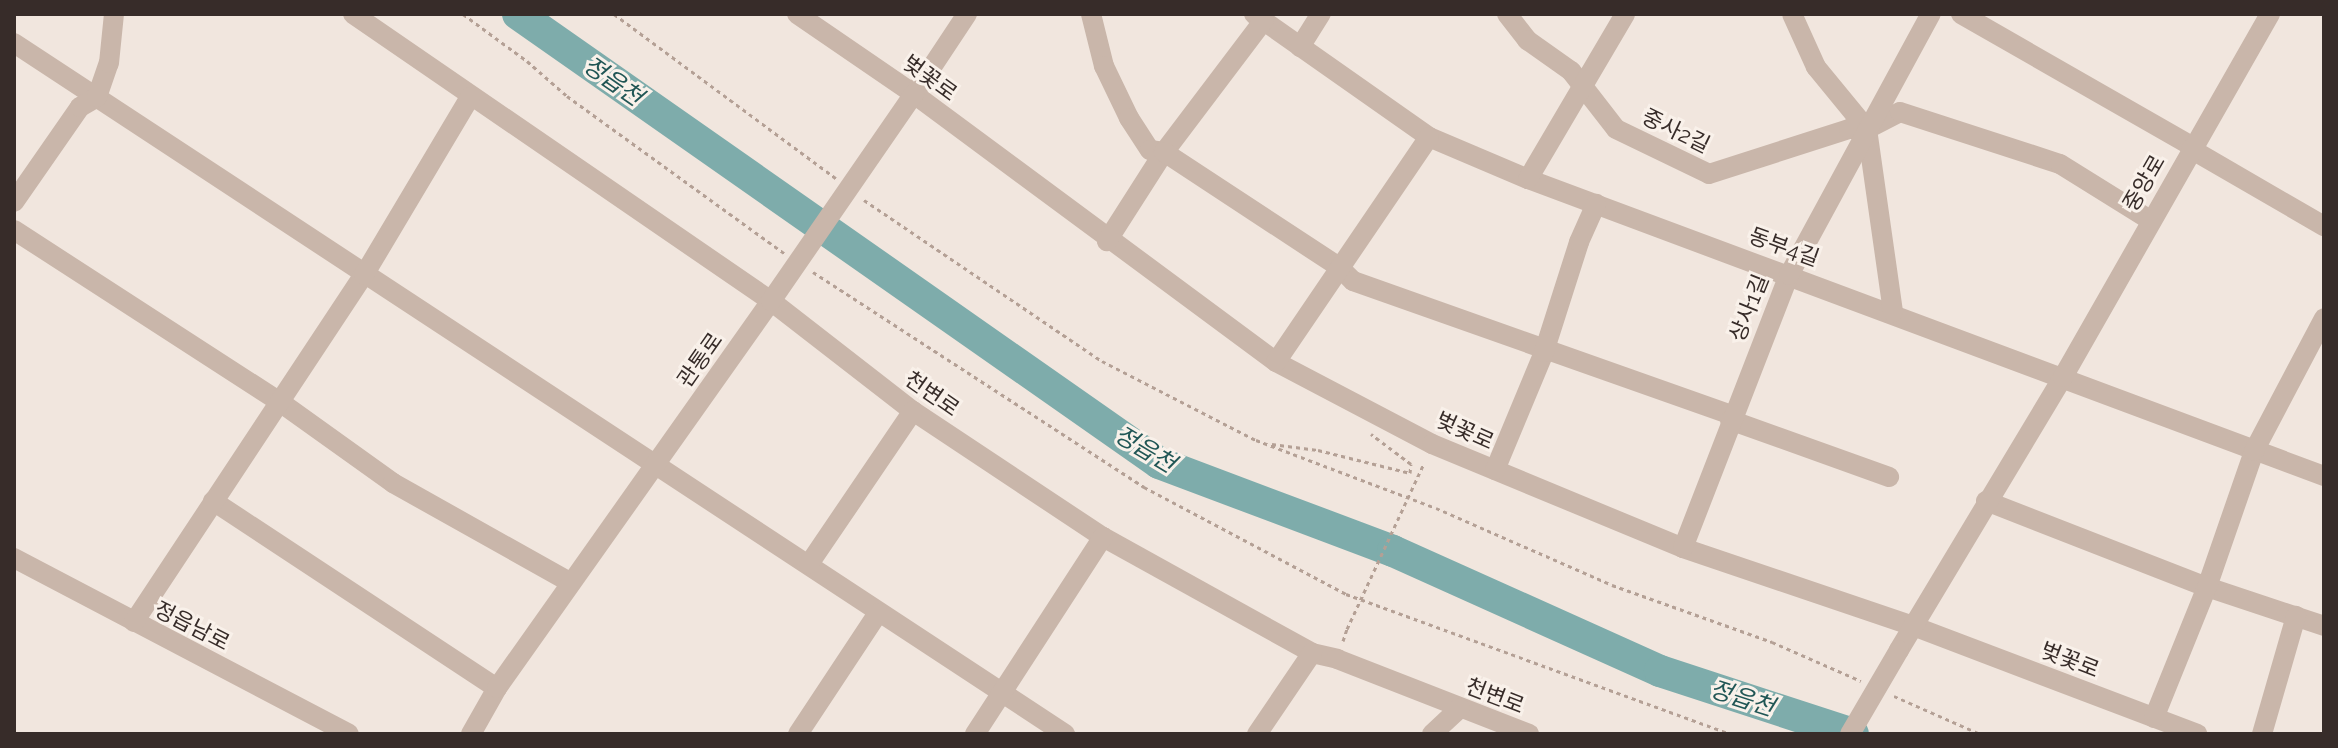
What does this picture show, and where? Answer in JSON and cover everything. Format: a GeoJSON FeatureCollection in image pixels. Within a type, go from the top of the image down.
{"type":"FeatureCollection","features":[{"type":"Feature","properties":{"kind":"street"},"geometry":{"type":"LineString","coordinates":[[14,202],[80,107],[97,97],[109,63],[114,14]]}},
{"type":"Feature","properties":{"kind":"street","name":"천변로"},"geometry":{"type":"LineString","coordinates":[[353,14],[771,301],[913,411],[1103,537],[1312,653],[1337,659],[1529,734]]}},
{"type":"Feature","properties":{"kind":"street","name":"벚꽃로"},"geometry":{"type":"LineString","coordinates":[[797,14],[914,94],[1107,241],[1276,362],[1432,444],[1683,548],[1913,626],[2197,734]]}},
{"type":"Feature","properties":{"kind":"street","name":"관통로"},"geometry":{"type":"LineString","coordinates":[[471,734],[497,688],[771,301],[967,14]]}},
{"type":"Feature","properties":{"kind":"street"},"geometry":{"type":"LineString","coordinates":[[1091,14],[1104,66],[1129,118],[1150,150],[1164,152],[1339,267],[1353,281],[1889,477]]}},
{"type":"Feature","properties":{"kind":"street"},"geometry":{"type":"LineString","coordinates":[[1300,47],[1321,14]]}},
{"type":"Feature","properties":{"kind":"street","name":"중사2길"},"geometry":{"type":"LineString","coordinates":[[1507,14],[1527,40],[1571,71],[1616,129],[1709,174],[1849,129],[1867,129],[1900,112],[2060,164],[2150,220]]}},
{"type":"Feature","properties":{"kind":"street"},"geometry":{"type":"LineString","coordinates":[[1528,179],[1625,14]]}},
{"type":"Feature","properties":{"kind":"street"},"geometry":{"type":"LineString","coordinates":[[1792,14],[1816,67],[1867,129],[1893,312]]}},
{"type":"Feature","properties":{"kind":"street","name":"상사1길"},"geometry":{"type":"LineString","coordinates":[[1683,548],[1789,275],[1931,14]]}},
{"type":"Feature","properties":{"kind":"street"},"geometry":{"type":"LineString","coordinates":[[1961,14],[2324,226]]}},
{"type":"Feature","properties":{"kind":"street","name":"중앙로"},"geometry":{"type":"LineString","coordinates":[[1850,734],[1986,501],[2063,377],[2270,14]]}},
{"type":"Feature","properties":{"kind":"street"},"geometry":{"type":"LineString","coordinates":[[1107,241],[1164,152],[1259,17]]}},
{"type":"Feature","properties":{"kind":"street","name":"동부4길"},"geometry":{"type":"LineString","coordinates":[[1259,17],[1429,137],[1528,179],[1893,312],[2324,476]]}},
{"type":"Feature","properties":{"kind":"street"},"geometry":{"type":"LineString","coordinates":[[14,43],[1065,734]]}},
{"type":"Feature","properties":{"kind":"street"},"geometry":{"type":"LineString","coordinates":[[134,622],[364,275],[470,97]]}},
{"type":"Feature","properties":{"kind":"street"},"geometry":{"type":"LineString","coordinates":[[1276,362],[1429,137]]}},
{"type":"Feature","properties":{"kind":"street"},"geometry":{"type":"LineString","coordinates":[[1495,470],[1544,352],[1574,256],[1596,204]]}},
{"type":"Feature","properties":{"kind":"street"},"geometry":{"type":"LineString","coordinates":[[14,230],[280,402],[393,483],[571,583]]}},
{"type":"Feature","properties":{"kind":"street"},"geometry":{"type":"LineString","coordinates":[[2154,718],[2207,587],[2254,451],[2324,318]]}},
{"type":"Feature","properties":{"kind":"street"},"geometry":{"type":"LineString","coordinates":[[809,564],[913,411]]}},
{"type":"Feature","properties":{"kind":"street"},"geometry":{"type":"LineString","coordinates":[[213,501],[497,688]]}},
{"type":"Feature","properties":{"kind":"street"},"geometry":{"type":"LineString","coordinates":[[1986,501],[2207,587],[2324,626]]}},
{"type":"Feature","properties":{"kind":"street"},"geometry":{"type":"LineString","coordinates":[[975,734],[1103,537]]}},
{"type":"Feature","properties":{"kind":"street","name":"정읍남로"},"geometry":{"type":"LineString","coordinates":[[14,558],[349,734]]}},
{"type":"Feature","properties":{"kind":"street"},"geometry":{"type":"LineString","coordinates":[[798,734],[878,613]]}},
{"type":"Feature","properties":{"kind":"street"},"geometry":{"type":"LineString","coordinates":[[2262,734],[2296,616]]}},
{"type":"Feature","properties":{"kind":"street"},"geometry":{"type":"LineString","coordinates":[[1257,734],[1312,653]]}},
{"type":"Feature","properties":{"kind":"street"},"geometry":{"type":"LineString","coordinates":[[1436,732],[1460,708]]}},
{"type":"Feature","properties":{"kind":"path"},"geometry":{"type":"LineString","coordinates":[[463,14],[527,61],[567,96],[790,257]]}},
{"type":"Feature","properties":{"kind":"path"},"geometry":{"type":"LineString","coordinates":[[614,14],[846,186]]}},
{"type":"Feature","properties":{"kind":"path"},"geometry":{"type":"LineString","coordinates":[[858,195],[1102,361],[1264,443],[1436,508],[1612,585],[1772,642],[1869,685]]}},
{"type":"Feature","properties":{"kind":"path"},"geometry":{"type":"LineString","coordinates":[[803,266],[1144,487],[1346,594],[1730,734]]}},
{"type":"Feature","properties":{"kind":"path"},"geometry":{"type":"LineString","coordinates":[[1264,443],[1318,450],[1410,473],[1411,464],[1377,441],[1360,422],[1361,405]]}},
{"type":"Feature","properties":{"kind":"path"},"geometry":{"type":"LineString","coordinates":[[1347,629],[1424,463]]}},
{"type":"Feature","properties":{"kind":"path"},"geometry":{"type":"LineString","coordinates":[[1883,691],[1980,734]]}},
{"type":"Feature","properties":{"kind":"waterway","name":"정읍천"},"geometry":{"type":"LineString","coordinates":[[518,14],[1159,463],[1393,551],[1660,671],[1853,734]]}}]}
